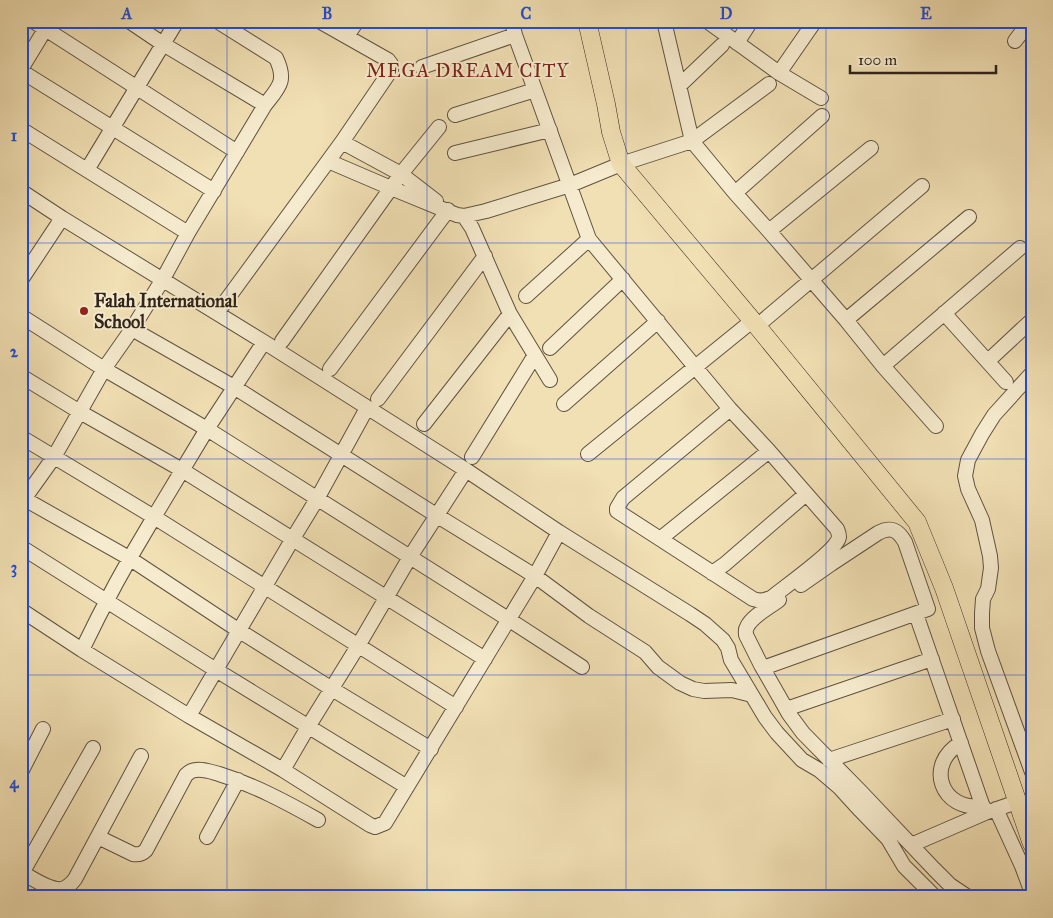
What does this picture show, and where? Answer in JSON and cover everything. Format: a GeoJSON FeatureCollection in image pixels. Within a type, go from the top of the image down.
{"type":"FeatureCollection","features":[{"type":"Feature","properties":{"kind":"main road"},"geometry":{"type":"LineString","coordinates":[[587,21],[611,132],[621,164],[917,522],[944,588],[1032,844]]}},
{"type":"Feature","properties":{"kind":"street"},"geometry":{"type":"LineString","coordinates":[[33,21],[48,25],[137,88],[237,152]]}},
{"type":"Feature","properties":{"kind":"street"},"geometry":{"type":"LineString","coordinates":[[128,21],[265,105]]}},
{"type":"Feature","properties":{"kind":"street"},"geometry":{"type":"LineString","coordinates":[[87,170],[177,21]]}},
{"type":"Feature","properties":{"kind":"street"},"geometry":{"type":"LineString","coordinates":[[217,21],[276,58],[282,76],[279,86],[265,105],[132,330],[104,369],[54,457],[22,500],[129,558],[238,630],[431,749]]}},
{"type":"Feature","properties":{"kind":"street"},"geometry":{"type":"LineString","coordinates":[[217,313],[342,142],[391,70],[392,67],[388,60],[319,21]]}},
{"type":"Feature","properties":{"kind":"street"},"geometry":{"type":"LineString","coordinates":[[347,36],[357,21]]}},
{"type":"Feature","properties":{"kind":"street"},"geometry":{"type":"LineString","coordinates":[[512,21],[515,36],[589,239],[730,408],[837,529],[839,534],[835,544],[827,553],[771,598],[761,601],[753,599],[617,511],[619,503],[623,498],[730,408]]}},
{"type":"Feature","properties":{"kind":"street"},"geometry":{"type":"LineString","coordinates":[[664,21],[692,141],[936,426]]}},
{"type":"Feature","properties":{"kind":"street"},"geometry":{"type":"LineString","coordinates":[[707,21],[779,73],[821,98]]}},
{"type":"Feature","properties":{"kind":"street"},"geometry":{"type":"LineString","coordinates":[[737,43],[751,21]]}},
{"type":"Feature","properties":{"kind":"street"},"geometry":{"type":"LineString","coordinates":[[779,73],[815,21]]}},
{"type":"Feature","properties":{"kind":"street"},"geometry":{"type":"LineString","coordinates":[[1015,41],[1030,21]]}},
{"type":"Feature","properties":{"kind":"street"},"geometry":{"type":"LineString","coordinates":[[48,25],[21,70],[214,191]]}},
{"type":"Feature","properties":{"kind":"street"},"geometry":{"type":"LineString","coordinates":[[422,67],[515,36]]}},
{"type":"Feature","properties":{"kind":"street"},"geometry":{"type":"LineString","coordinates":[[679,86],[722,45]]}},
{"type":"Feature","properties":{"kind":"street"},"geometry":{"type":"LineString","coordinates":[[328,161],[457,215],[464,216],[570,185],[621,164],[692,141],[769,84]]}},
{"type":"Feature","properties":{"kind":"street"},"geometry":{"type":"LineString","coordinates":[[455,115],[535,90]]}},
{"type":"Feature","properties":{"kind":"street"},"geometry":{"type":"LineString","coordinates":[[735,193],[822,116]]}},
{"type":"Feature","properties":{"kind":"street"},"geometry":{"type":"LineString","coordinates":[[282,340],[401,174],[439,127]]}},
{"type":"Feature","properties":{"kind":"street"},"geometry":{"type":"LineString","coordinates":[[21,129],[188,233]]}},
{"type":"Feature","properties":{"kind":"street"},"geometry":{"type":"LineString","coordinates":[[455,153],[550,130]]}},
{"type":"Feature","properties":{"kind":"street"},"geometry":{"type":"LineString","coordinates":[[342,142],[401,174],[448,210]]}},
{"type":"Feature","properties":{"kind":"street"},"geometry":{"type":"LineString","coordinates":[[769,231],[871,148]]}},
{"type":"Feature","properties":{"kind":"street"},"geometry":{"type":"LineString","coordinates":[[588,454],[696,367],[812,280],[922,186]]}},
{"type":"Feature","properties":{"kind":"street"},"geometry":{"type":"LineString","coordinates":[[21,191],[466,470],[559,532],[690,614],[719,636],[728,648],[730,660],[764,717],[777,733],[802,760],[819,770],[840,788],[888,839],[904,866],[935,897]]}},
{"type":"Feature","properties":{"kind":"street"},"geometry":{"type":"LineString","coordinates":[[330,369],[448,210]]}},
{"type":"Feature","properties":{"kind":"street"},"geometry":{"type":"LineString","coordinates":[[464,216],[472,228],[510,314],[550,380]]}},
{"type":"Feature","properties":{"kind":"street"},"geometry":{"type":"LineString","coordinates":[[846,320],[969,217]]}},
{"type":"Feature","properties":{"kind":"street"},"geometry":{"type":"LineString","coordinates":[[21,280],[26,262],[62,218]]}},
{"type":"Feature","properties":{"kind":"street"},"geometry":{"type":"LineString","coordinates":[[526,296],[589,239]]}},
{"type":"Feature","properties":{"kind":"street"},"geometry":{"type":"LineString","coordinates":[[883,366],[1020,248]]}},
{"type":"Feature","properties":{"kind":"street"},"geometry":{"type":"LineString","coordinates":[[378,399],[485,256]]}},
{"type":"Feature","properties":{"kind":"street"},"geometry":{"type":"LineString","coordinates":[[550,348],[623,279]]}},
{"type":"Feature","properties":{"kind":"street"},"geometry":{"type":"LineString","coordinates":[[944,313],[1006,382]]}},
{"type":"Feature","properties":{"kind":"street"},"geometry":{"type":"LineString","coordinates":[[424,424],[510,314]]}},
{"type":"Feature","properties":{"kind":"street"},"geometry":{"type":"LineString","coordinates":[[21,316],[104,369],[207,429],[582,667]]}},
{"type":"Feature","properties":{"kind":"street"},"geometry":{"type":"LineString","coordinates":[[988,361],[1032,320]]}},
{"type":"Feature","properties":{"kind":"street"},"geometry":{"type":"LineString","coordinates":[[564,404],[658,321]]}},
{"type":"Feature","properties":{"kind":"street"},"geometry":{"type":"LineString","coordinates":[[132,330],[234,387],[534,576],[589,616],[645,652],[658,667],[680,683],[704,691],[732,690],[752,696]]}},
{"type":"Feature","properties":{"kind":"street"},"geometry":{"type":"LineString","coordinates":[[82,650],[129,558],[207,429],[264,342]]}},
{"type":"Feature","properties":{"kind":"street"},"geometry":{"type":"LineString","coordinates":[[472,457],[535,355]]}},
{"type":"Feature","properties":{"kind":"street"},"geometry":{"type":"LineString","coordinates":[[1032,373],[994,415],[968,460],[965,476],[968,489],[982,520],[990,556],[991,568],[988,589],[983,599],[982,628],[988,651],[1032,772]]}},
{"type":"Feature","properties":{"kind":"street"},"geometry":{"type":"LineString","coordinates":[[21,376],[182,470],[485,659]]}},
{"type":"Feature","properties":{"kind":"street"},"geometry":{"type":"LineString","coordinates":[[189,716],[317,499],[367,408]]}},
{"type":"Feature","properties":{"kind":"street"},"geometry":{"type":"LineString","coordinates":[[21,437],[154,517],[456,707]]}},
{"type":"Feature","properties":{"kind":"street"},"geometry":{"type":"LineString","coordinates":[[660,539],[769,451]]}},
{"type":"Feature","properties":{"kind":"street"},"geometry":{"type":"LineString","coordinates":[[283,770],[410,557],[466,470]]}},
{"type":"Feature","properties":{"kind":"street"},"geometry":{"type":"LineString","coordinates":[[712,573],[806,494]]}},
{"type":"Feature","properties":{"kind":"street"},"geometry":{"type":"LineString","coordinates":[[763,668],[928,609],[901,535],[894,530],[884,530],[831,564],[752,620],[747,626],[746,635],[763,668],[786,709],[803,733],[950,885],[968,897]]}},
{"type":"Feature","properties":{"kind":"street"},"geometry":{"type":"LineString","coordinates":[[21,610],[189,716],[283,770],[375,827],[385,823],[407,788],[559,532]]}},
{"type":"Feature","properties":{"kind":"street"},"geometry":{"type":"LineString","coordinates":[[21,547],[407,788]]}},
{"type":"Feature","properties":{"kind":"street"},"geometry":{"type":"LineString","coordinates":[[916,614],[961,743],[988,809],[1022,866],[1032,893]]}},
{"type":"Feature","properties":{"kind":"street"},"geometry":{"type":"LineString","coordinates":[[786,709],[932,659]]}},
{"type":"Feature","properties":{"kind":"street"},"geometry":{"type":"LineString","coordinates":[[830,760],[953,719]]}},
{"type":"Feature","properties":{"kind":"street"},"geometry":{"type":"LineString","coordinates":[[21,772],[43,729]]}},
{"type":"Feature","properties":{"kind":"street"},"geometry":{"type":"LineString","coordinates":[[961,743],[947,754],[942,762],[940,771],[944,789],[956,802],[974,808],[988,809]]}},
{"type":"Feature","properties":{"kind":"street"},"geometry":{"type":"LineString","coordinates":[[93,748],[22,873],[52,888],[62,889],[69,886],[76,879],[141,756]]}},
{"type":"Feature","properties":{"kind":"street"},"geometry":{"type":"LineString","coordinates":[[98,837],[133,854],[142,854],[146,850],[186,775],[196,770],[207,771],[238,780],[284,800],[318,820]]}},
{"type":"Feature","properties":{"kind":"street"},"geometry":{"type":"LineString","coordinates":[[207,837],[238,780]]}},
{"type":"Feature","properties":{"kind":"street"},"geometry":{"type":"LineString","coordinates":[[911,845],[988,809],[1017,802]]}},
{"type":"Feature","properties":{"kind":"place","name":"Falah International School"},"geometry":{"type":"Point","coordinates":[84,311]}},
{"type":"Feature","properties":{"kind":"district","name":"MEGA DREAM CITY"},"geometry":{"type":"Point","coordinates":[468,70]}}]}
